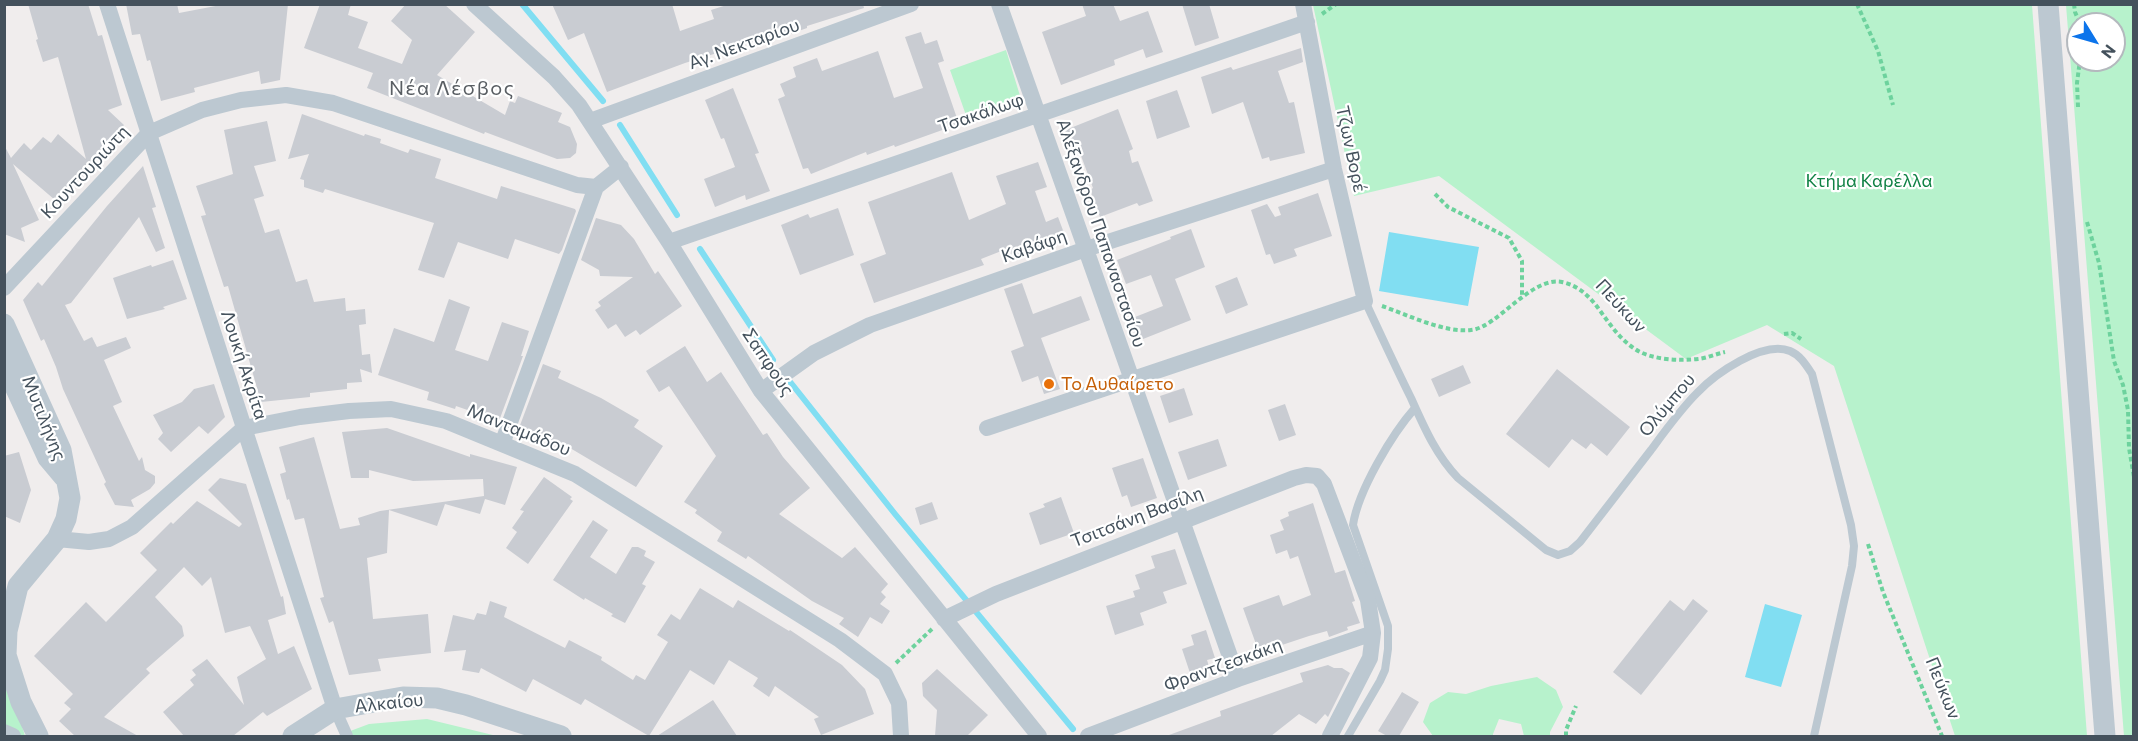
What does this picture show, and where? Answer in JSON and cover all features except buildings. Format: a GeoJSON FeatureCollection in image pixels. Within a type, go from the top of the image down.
{"type":"FeatureCollection","features":[{"type":"Feature","properties":{"kind":"street","name":"Λουκή Ακρίτα"},"geometry":{"type":"LineString","coordinates":[[107,4],[334,709],[347,736]]}},
{"type":"Feature","properties":{"kind":"street","name":"Αγ. Νεκταρίου"},"geometry":{"type":"LineString","coordinates":[[590,120],[911,4]]}},
{"type":"Feature","properties":{"kind":"street","name":"Αλέξανδρου Παπαναστασίου"},"geometry":{"type":"LineString","coordinates":[[999,4],[1238,679]]}},
{"type":"Feature","properties":{"kind":"street","name":"Τζων Βορέ"},"geometry":{"type":"LineString","coordinates":[[1304,4],[1334,169],[1365,301]]}},
{"type":"Feature","properties":{"kind":"street"},"geometry":{"type":"LineString","coordinates":[[2048,4],[2105,736]]}},
{"type":"Feature","properties":{"kind":"street","name":"Σαπφούς"},"geometry":{"type":"LineString","coordinates":[[478,5],[561,85],[590,120],[761,391],[951,615],[1039,736]]}},
{"type":"Feature","properties":{"kind":"street","name":"Τσακάλωφ"},"geometry":{"type":"LineString","coordinates":[[669,242],[1307,22]]}},
{"type":"Feature","properties":{"kind":"street","name":"Κουντουριώτη"},"geometry":{"type":"LineString","coordinates":[[4,288],[149,133],[202,111],[241,100],[286,95],[333,103],[577,185],[596,187]]}},
{"type":"Feature","properties":{"kind":"street"},"geometry":{"type":"LineString","coordinates":[[502,444],[596,187],[621,167]]}},
{"type":"Feature","properties":{"kind":"street","name":"Καβάφη"},"geometry":{"type":"LineString","coordinates":[[761,391],[814,353],[870,325],[1086,249],[1334,169]]}},
{"type":"Feature","properties":{"kind":"street"},"geometry":{"type":"LineString","coordinates":[[987,428],[1365,301]]}},
{"type":"Feature","properties":{"kind":"street","name":"Μυτιλήνης"},"geometry":{"type":"LineString","coordinates":[[4,324],[61,450],[70,498],[66,519],[57,539],[11,592]]}},
{"type":"Feature","properties":{"kind":"street","name":"Μυτιλήνης"},"geometry":{"type":"LineString","coordinates":[[4,363],[48,458],[67,480]]}},
{"type":"Feature","properties":{"kind":"street","name":"Μανταμάδου"},"geometry":{"type":"LineString","coordinates":[[244,428],[349,411],[391,410],[446,422],[575,474],[840,640],[885,674],[899,703],[901,736]]}},
{"type":"Feature","properties":{"kind":"street"},"geometry":{"type":"LineString","coordinates":[[57,539],[89,542],[109,538],[132,526],[244,428]]}},
{"type":"Feature","properties":{"kind":"street","name":"Τσιτσάνη Βασίλη"},"geometry":{"type":"LineString","coordinates":[[951,615],[996,594],[1182,520],[1294,478],[1311,474],[1317,476],[1324,484],[1368,600],[1373,633]]}},
{"type":"Feature","properties":{"kind":"street"},"geometry":{"type":"LineString","coordinates":[[11,592],[6,655],[21,702],[38,736]]}},
{"type":"Feature","properties":{"kind":"street"},"geometry":{"type":"LineString","coordinates":[[1330,736],[1370,658],[1373,633]]}},
{"type":"Feature","properties":{"kind":"street","name":"Φραντζεσκάκη"},"geometry":{"type":"LineString","coordinates":[[1088,736],[1238,679],[1373,633]]}},
{"type":"Feature","properties":{"kind":"street","name":"Αλκαίου"},"geometry":{"type":"LineString","coordinates":[[293,736],[334,709],[403,697],[437,698],[466,705],[561,736]]}},
{"type":"Feature","properties":{"kind":"street"},"geometry":{"type":"LineString","coordinates":[[4,732],[13,736]]}},
{"type":"Feature","properties":{"kind":"lane","name":"Ολύμπου"},"geometry":{"type":"LineString","coordinates":[[1365,301],[1437,453],[1446,466],[1537,543],[1558,555],[1570,551],[1580,542],[1671,424],[1712,378],[1760,352],[1777,348],[1791,351],[1803,360],[1812,374],[1851,525],[1854,546],[1852,566],[1814,736]]}},
{"type":"Feature","properties":{"kind":"lane"},"geometry":{"type":"LineString","coordinates":[[1348,736],[1380,681],[1385,670],[1388,649],[1388,626],[1353,525],[1355,508],[1400,424],[1415,408]]}},
{"type":"Feature","properties":{"kind":"path"},"geometry":{"type":"LineString","coordinates":[[1857,4],[1878,51],[1893,105]]}},
{"type":"Feature","properties":{"kind":"path"},"geometry":{"type":"LineString","coordinates":[[2078,72],[2079,118]]}},
{"type":"Feature","properties":{"kind":"path"},"geometry":{"type":"LineString","coordinates":[[1435,194],[1448,207],[1509,238],[1522,261],[1522,297]]}},
{"type":"Feature","properties":{"kind":"path"},"geometry":{"type":"LineString","coordinates":[[2087,216],[2099,263],[2114,361],[2123,384],[2128,410],[2129,448],[2133,477]]}},
{"type":"Feature","properties":{"kind":"path","name":"Πεύκων"},"geometry":{"type":"LineString","coordinates":[[1365,301],[1449,329],[1472,331],[1485,325],[1541,285],[1559,281],[1573,285],[1591,298],[1622,338],[1637,351],[1658,357],[1699,359],[1735,350]]}},
{"type":"Feature","properties":{"kind":"path"},"geometry":{"type":"LineString","coordinates":[[1776,336],[1792,333],[1807,346]]}},
{"type":"Feature","properties":{"kind":"path","name":"Πεύκων"},"geometry":{"type":"LineString","coordinates":[[1868,542],[1883,592],[1942,736]]}},
{"type":"Feature","properties":{"kind":"path"},"geometry":{"type":"LineString","coordinates":[[885,674],[951,615]]}},
{"type":"Feature","properties":{"kind":"path"},"geometry":{"type":"LineString","coordinates":[[1566,736],[1566,730],[1576,706]]}},
{"type":"Feature","properties":{"kind":"green space","name":"Κτήμα Καρέλλα"},"geometry":{"type":"Polygon","coordinates":[[[1313,5],[2032,5],[2087,736],[1955,736],[1834,366],[1767,325],[1686,359],[1439,176],[1354,196],[1313,5]]]}},
{"type":"Feature","properties":{"kind":"green space"},"geometry":{"type":"Polygon","coordinates":[[[2066,5],[2133,5],[2133,736],[2124,736],[2071,72],[2126,72],[2126,12],[2067,12],[2066,5]]]}},
{"type":"Feature","properties":{"kind":"green space"},"geometry":{"type":"Polygon","coordinates":[[[1006,50],[1021,99],[967,118],[950,70],[1006,50]]]}},
{"type":"Feature","properties":{"kind":"green space"},"geometry":{"type":"Polygon","coordinates":[[[4,666],[25,736],[5,736],[4,666]]]}},
{"type":"Feature","properties":{"kind":"green space"},"geometry":{"type":"Polygon","coordinates":[[[1537,677],[1556,690],[1563,707],[1550,736],[1524,736],[1521,724],[1499,719],[1493,736],[1433,736],[1423,722],[1430,703],[1448,692],[1466,694],[1491,686],[1537,677]]]}},
{"type":"Feature","properties":{"kind":"green space"},"geometry":{"type":"Polygon","coordinates":[[[427,719],[497,736],[337,736],[369,724],[427,719]]]}},
{"type":"Feature","properties":{"kind":"water"},"geometry":{"type":"Polygon","coordinates":[[[1389,232],[1479,247],[1468,306],[1379,291],[1389,232]]]}},
{"type":"Feature","properties":{"kind":"water"},"geometry":{"type":"Polygon","coordinates":[[[1765,604],[1802,615],[1781,687],[1745,677],[1765,604]]]}},
{"type":"Feature","properties":{"kind":"waterway"},"geometry":{"type":"LineString","coordinates":[[522,4],[603,101]]}},
{"type":"Feature","properties":{"kind":"waterway"},"geometry":{"type":"LineString","coordinates":[[620,125],[677,215]]}},
{"type":"Feature","properties":{"kind":"waterway"},"geometry":{"type":"LineString","coordinates":[[700,249],[773,360]]}},
{"type":"Feature","properties":{"kind":"waterway"},"geometry":{"type":"LineString","coordinates":[[791,383],[895,514],[1073,729]]}},
{"type":"Feature","properties":{"kind":"place","name":"Το Αυθαίρετο"},"geometry":{"type":"Point","coordinates":[1049,384]}},
{"type":"Feature","properties":{"kind":"district","name":"Νέα Λέσβος"},"geometry":{"type":"Point","coordinates":[452,88]}}]}
